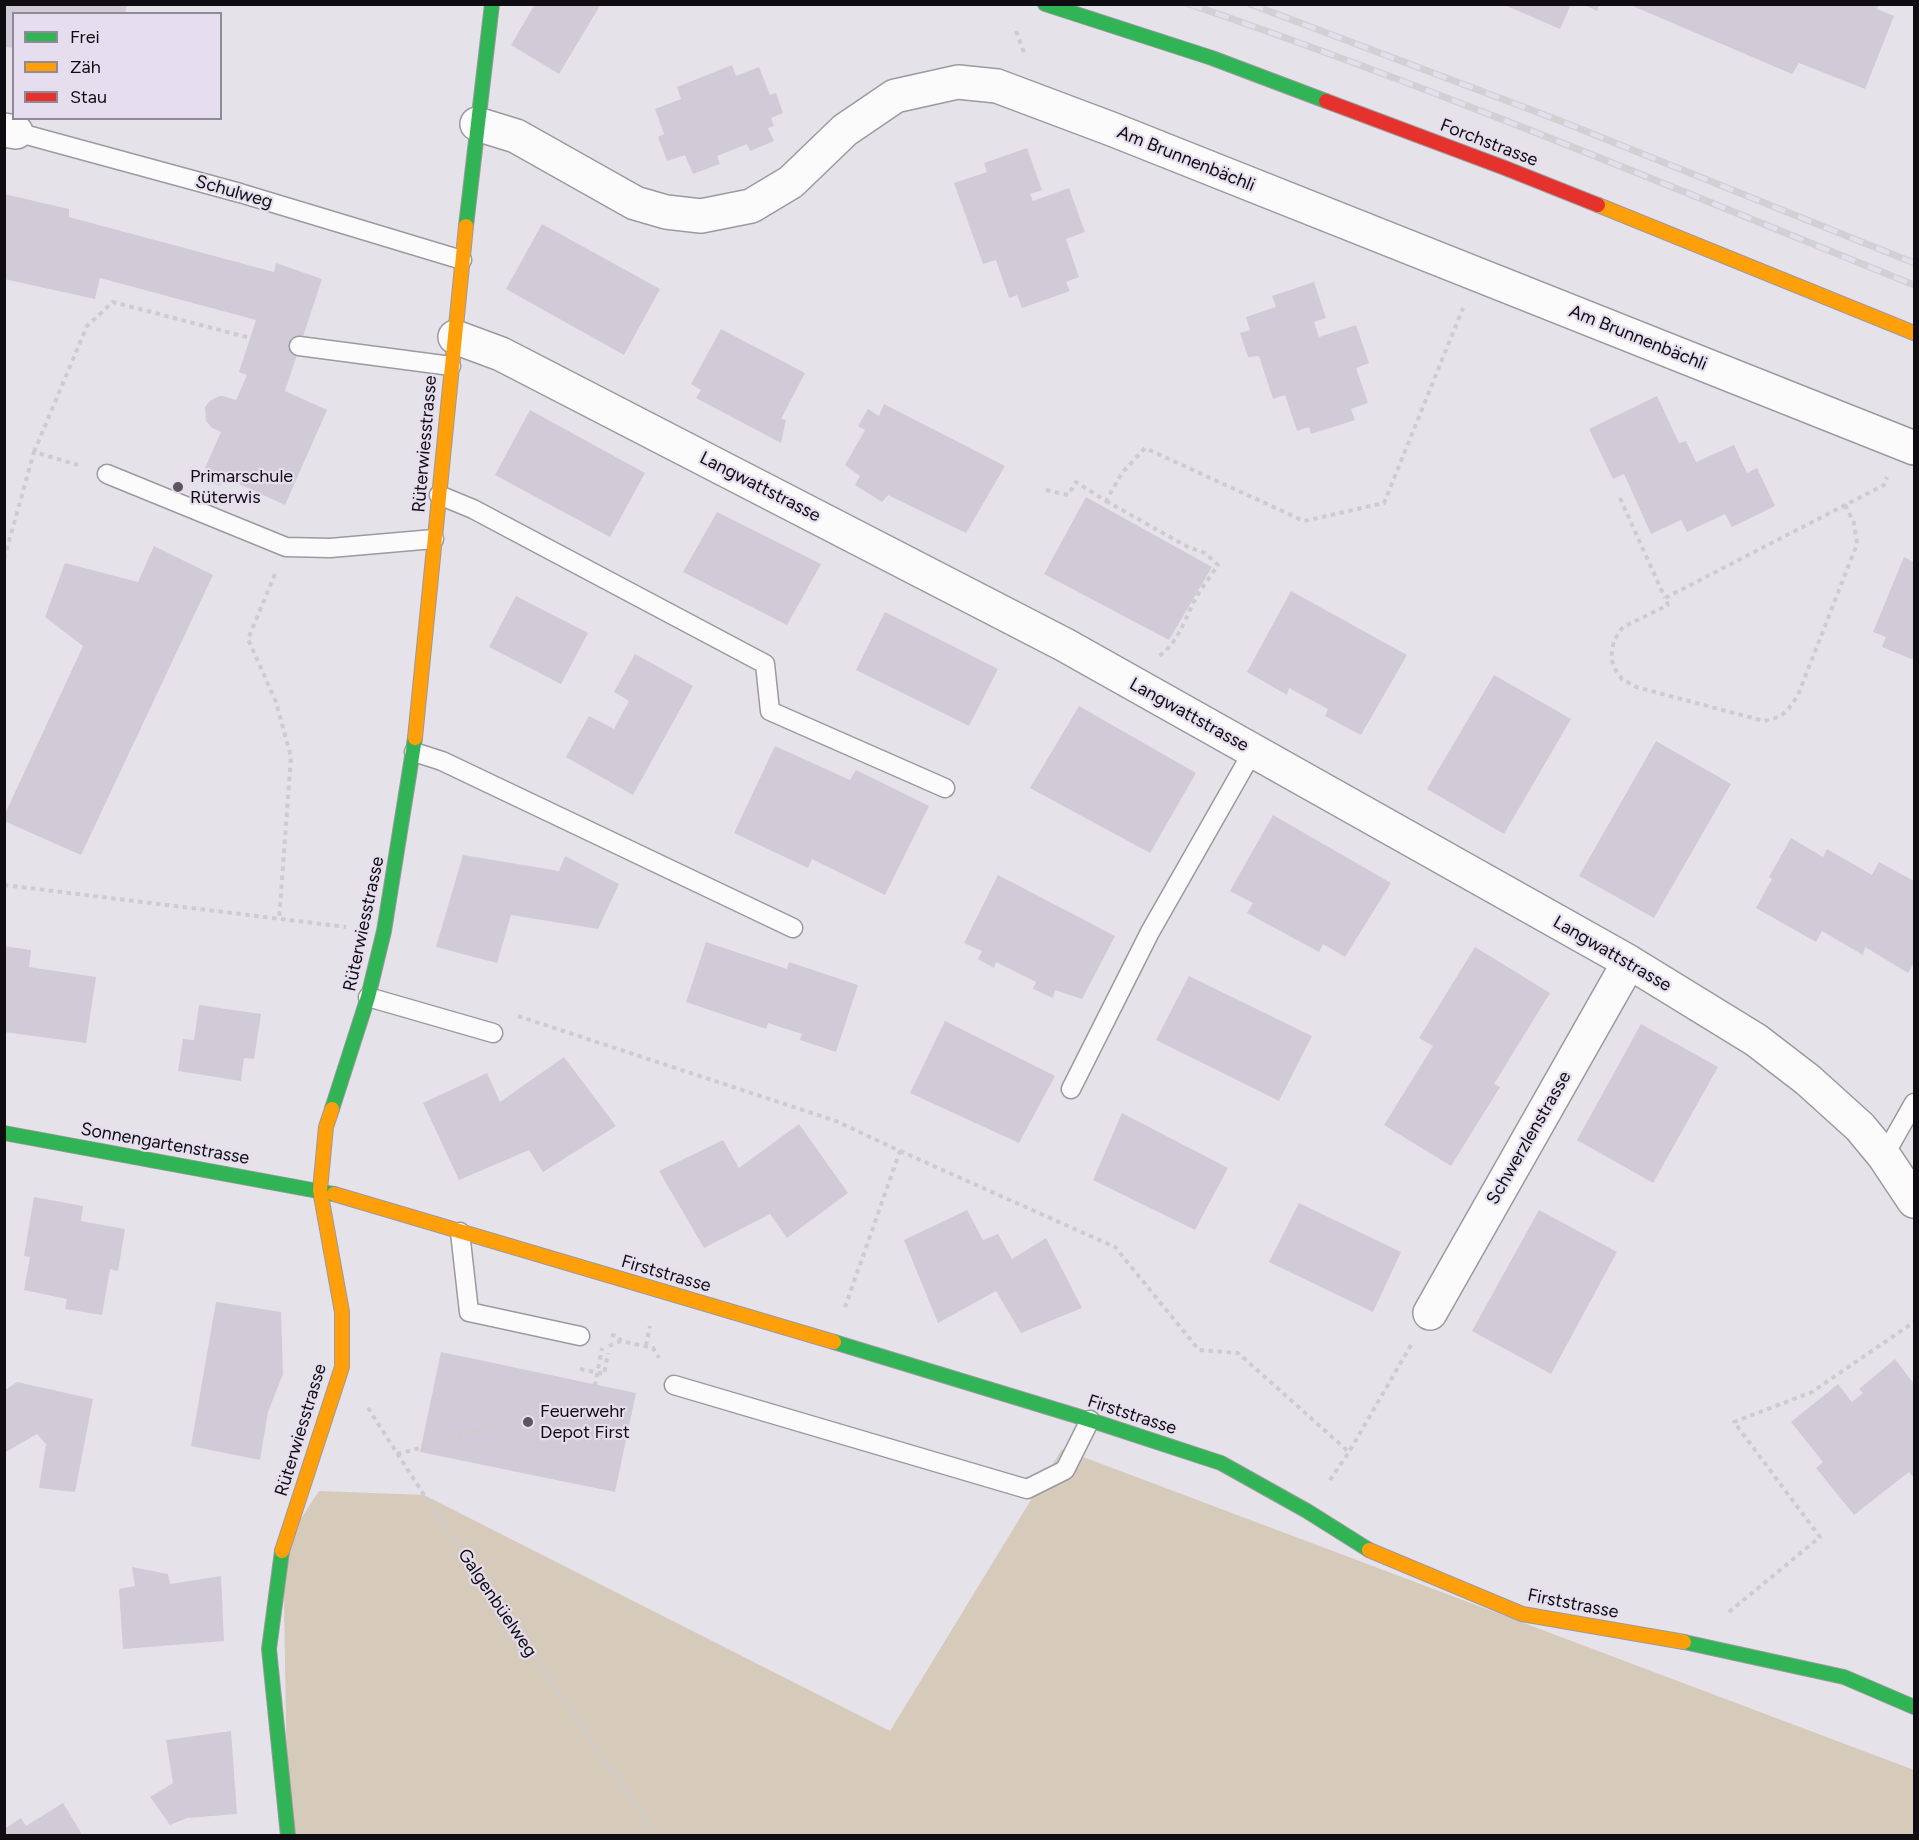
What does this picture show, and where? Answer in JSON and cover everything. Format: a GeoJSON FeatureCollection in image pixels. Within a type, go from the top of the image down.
{"type":"FeatureCollection","features":[{"type":"Feature","properties":{"kind":"street","name":"Rüterwiesstrasse"},"geometry":{"type":"LineString","coordinates":[[288,1836],[269,1650],[283,1546],[342,1367],[342,1312],[320,1190],[326,1127],[368,997],[384,931],[414,752],[462,260],[492,4]]}},
{"type":"Feature","properties":{"kind":"street","name":"Forchstrasse"},"geometry":{"type":"LineString","coordinates":[[1045,4],[1212,58],[1505,168],[1914,333]]}},
{"type":"Feature","properties":{"kind":"street","name":"Am Brunnenbächli"},"geometry":{"type":"LineString","coordinates":[[477,124],[516,136],[635,203],[666,212],[701,216],[751,206],[791,182],[845,130],[896,96],[958,82],[997,86],[1114,130],[1907,445]]}},
{"type":"Feature","properties":{"kind":"street","name":"Langwattstrasse"},"geometry":{"type":"LineString","coordinates":[[453,351],[501,354],[1045,635],[1629,962],[1756,1040],[1808,1080],[1860,1128],[1884,1156],[1914,1201]]}},
{"type":"Feature","properties":{"kind":"street","name":"Schwerzlenstrasse"},"geometry":{"type":"LineString","coordinates":[[1430,1314],[1629,962]]}},
{"type":"Feature","properties":{"kind":"street","name":"Sonnengartenstrasse"},"geometry":{"type":"LineString","coordinates":[[4,1133],[320,1190]]}},
{"type":"Feature","properties":{"kind":"street","name":"Firststrasse"},"geometry":{"type":"LineString","coordinates":[[320,1190],[833,1342],[1090,1420],[1221,1463],[1307,1511],[1372,1552],[1522,1614],[1691,1643],[1844,1677],[1914,1707]]}},
{"type":"Feature","properties":{"kind":"lane","name":"Schulweg"},"geometry":{"type":"LineString","coordinates":[[10,131],[240,193],[462,260]]}},
{"type":"Feature","properties":{"kind":"lane"},"geometry":{"type":"LineString","coordinates":[[299,346],[453,351]]}},
{"type":"Feature","properties":{"kind":"lane"},"geometry":{"type":"LineString","coordinates":[[107,474],[286,547],[330,548],[434,539]]}},
{"type":"Feature","properties":{"kind":"lane"},"geometry":{"type":"LineString","coordinates":[[439,495],[473,509],[765,664],[770,711],[945,788]]}},
{"type":"Feature","properties":{"kind":"lane"},"geometry":{"type":"LineString","coordinates":[[1071,1089],[1150,932],[1253,751]]}},
{"type":"Feature","properties":{"kind":"lane"},"geometry":{"type":"LineString","coordinates":[[414,752],[442,761],[793,928]]}},
{"type":"Feature","properties":{"kind":"lane"},"geometry":{"type":"LineString","coordinates":[[368,997],[493,1033]]}},
{"type":"Feature","properties":{"kind":"lane"},"geometry":{"type":"LineString","coordinates":[[1884,1156],[1914,1103]]}},
{"type":"Feature","properties":{"kind":"lane"},"geometry":{"type":"LineString","coordinates":[[460,1232],[469,1312],[580,1336]]}},
{"type":"Feature","properties":{"kind":"lane"},"geometry":{"type":"LineString","coordinates":[[674,1385],[1027,1489],[1065,1470],[1090,1420]]}},
{"type":"Feature","properties":{"kind":"path"},"geometry":{"type":"LineString","coordinates":[[1106,501],[1122,473],[1145,448],[1304,521],[1384,503],[1477,274]]}},
{"type":"Feature","properties":{"kind":"path"},"geometry":{"type":"LineString","coordinates":[[4,559],[34,452],[87,326],[113,302],[250,338]]}},
{"type":"Feature","properties":{"kind":"path"},"geometry":{"type":"LineString","coordinates":[[1665,598],[1884,485],[1907,445]]}},
{"type":"Feature","properties":{"kind":"path"},"geometry":{"type":"LineString","coordinates":[[34,452],[107,474]]}},
{"type":"Feature","properties":{"kind":"path"},"geometry":{"type":"LineString","coordinates":[[1046,490],[1068,495],[1076,482],[1188,547],[1205,553],[1218,565],[1197,597],[1178,636],[1167,650],[1152,661],[1139,687]]}},
{"type":"Feature","properties":{"kind":"path"},"geometry":{"type":"LineString","coordinates":[[1620,498],[1668,605],[1623,627],[1614,640],[1611,658],[1622,679],[1636,687],[1764,721],[1779,718],[1789,710],[1798,695],[1857,544],[1854,523],[1845,505]]}},
{"type":"Feature","properties":{"kind":"path"},"geometry":{"type":"LineString","coordinates":[[279,920],[291,757],[276,702],[248,639],[286,547]]}},
{"type":"Feature","properties":{"kind":"path"},"geometry":{"type":"LineString","coordinates":[[4,885],[384,931]]}},
{"type":"Feature","properties":{"kind":"path"},"geometry":{"type":"LineString","coordinates":[[493,1033],[512,1014],[836,1121],[1115,1247],[1199,1350],[1238,1353],[1349,1452]]}},
{"type":"Feature","properties":{"kind":"path"},"geometry":{"type":"LineString","coordinates":[[833,1342],[900,1151]]}},
{"type":"Feature","properties":{"kind":"path"},"geometry":{"type":"LineString","coordinates":[[1307,1511],[1349,1452],[1430,1314]]}},
{"type":"Feature","properties":{"kind":"path"},"geometry":{"type":"LineString","coordinates":[[1691,1643],[1820,1538],[1734,1422],[1812,1392],[1914,1322]]}},
{"type":"Feature","properties":{"kind":"path"},"geometry":{"type":"LineString","coordinates":[[397,1454],[527,1414],[585,1424],[602,1348],[619,1339],[653,1348],[674,1385]]}},
{"type":"Feature","properties":{"kind":"path"},"geometry":{"type":"LineString","coordinates":[[604,1374],[609,1346]]}},
{"type":"Feature","properties":{"kind":"path","name":"Galgenbüelweg"},"geometry":{"type":"LineString","coordinates":[[342,1367],[397,1454],[656,1836]]}},
{"type":"Feature","properties":{"kind":"shaded area"},"geometry":{"type":"Polygon","coordinates":[[[1062,1449],[1914,1770],[1914,1835],[288,1835],[283,1546],[319,1491],[424,1495],[890,1731],[1062,1449]]]}},
{"type":"Feature","properties":{"kind":"building"},"geometry":{"type":"Polygon","coordinates":[[[4,4],[127,4],[125,12],[12,12],[12,48],[4,47],[4,4]]]}},
{"type":"Feature","properties":{"kind":"building"},"geometry":{"type":"Polygon","coordinates":[[[535,4],[601,4],[559,74],[511,45],[535,4]]]}},
{"type":"Feature","properties":{"kind":"building"},"geometry":{"type":"Polygon","coordinates":[[[1502,4],[1571,4],[1560,29],[1502,4]]]}},
{"type":"Feature","properties":{"kind":"building"},"geometry":{"type":"Polygon","coordinates":[[[1582,4],[1599,4],[1597,11],[1582,4]]]}},
{"type":"Feature","properties":{"kind":"building"},"geometry":{"type":"Polygon","coordinates":[[[1628,4],[1879,4],[1877,9],[1894,16],[1865,89],[1799,63],[1792,74],[1628,4]]]}},
{"type":"Feature","properties":{"kind":"building"},"geometry":{"type":"Polygon","coordinates":[[[732,65],[736,76],[759,67],[770,95],[776,93],[783,113],[771,118],[774,126],[768,128],[774,141],[750,151],[747,144],[717,156],[720,164],[693,174],[685,155],[667,161],[658,137],[664,134],[655,109],[681,99],[677,87],[732,65]]]}},
{"type":"Feature","properties":{"kind":"building"},"geometry":{"type":"Polygon","coordinates":[[[1027,148],[1042,190],[1030,194],[1033,201],[1069,188],[1085,232],[1066,239],[1079,277],[1066,282],[1070,291],[1022,308],[1017,295],[1009,298],[996,260],[983,264],[954,183],[987,172],[984,163],[1027,148]]]}},
{"type":"Feature","properties":{"kind":"building"},"geometry":{"type":"Polygon","coordinates":[[[4,194],[69,209],[69,217],[274,272],[276,263],[322,279],[285,391],[327,410],[285,505],[224,477],[220,486],[204,479],[208,470],[205,468],[221,432],[212,428],[206,421],[205,407],[219,396],[236,400],[247,375],[239,372],[256,320],[100,278],[95,299],[4,279],[4,194]]]}},
{"type":"Feature","properties":{"kind":"building"},"geometry":{"type":"Polygon","coordinates":[[[542,224],[660,289],[624,355],[506,289],[542,224]]]}},
{"type":"Feature","properties":{"kind":"building"},"geometry":{"type":"Polygon","coordinates":[[[1314,282],[1326,318],[1314,322],[1319,337],[1356,325],[1369,363],[1356,368],[1368,403],[1351,409],[1355,420],[1311,434],[1309,427],[1297,431],[1285,395],[1273,399],[1259,356],[1248,357],[1240,333],[1250,330],[1246,317],[1276,307],[1272,296],[1314,282]]]}},
{"type":"Feature","properties":{"kind":"building"},"geometry":{"type":"Polygon","coordinates":[[[721,329],[805,373],[781,419],[786,420],[781,443],[696,398],[701,390],[691,384],[721,329]]]}},
{"type":"Feature","properties":{"kind":"building"},"geometry":{"type":"Polygon","coordinates":[[[1657,396],[1679,443],[1686,441],[1696,462],[1734,445],[1747,473],[1757,468],[1775,506],[1732,527],[1725,514],[1687,532],[1681,520],[1651,534],[1624,474],[1613,479],[1589,429],[1657,396]]]}},
{"type":"Feature","properties":{"kind":"building"},"geometry":{"type":"Polygon","coordinates":[[[884,404],[1005,466],[966,533],[888,495],[882,502],[855,485],[860,476],[845,465],[865,430],[858,426],[868,409],[879,416],[884,404]]]}},
{"type":"Feature","properties":{"kind":"building"},"geometry":{"type":"Polygon","coordinates":[[[530,410],[645,473],[610,537],[495,475],[530,410]]]}},
{"type":"Feature","properties":{"kind":"building"},"geometry":{"type":"Polygon","coordinates":[[[1086,497],[1212,567],[1169,640],[1044,574],[1086,497]]]}},
{"type":"Feature","properties":{"kind":"building"},"geometry":{"type":"Polygon","coordinates":[[[717,512],[821,564],[787,625],[683,572],[717,512]]]}},
{"type":"Feature","properties":{"kind":"building"},"geometry":{"type":"Polygon","coordinates":[[[154,546],[213,575],[81,855],[4,821],[4,816],[83,646],[45,617],[65,563],[138,582],[154,546]]]}},
{"type":"Feature","properties":{"kind":"building"},"geometry":{"type":"Polygon","coordinates":[[[1904,557],[1914,562],[1914,660],[1882,647],[1886,637],[1873,632],[1904,557]]]}},
{"type":"Feature","properties":{"kind":"building"},"geometry":{"type":"Polygon","coordinates":[[[1291,591],[1407,655],[1361,735],[1325,716],[1328,709],[1289,688],[1287,695],[1247,672],[1291,591]]]}},
{"type":"Feature","properties":{"kind":"building"},"geometry":{"type":"Polygon","coordinates":[[[516,596],[588,633],[561,684],[489,647],[516,596]]]}},
{"type":"Feature","properties":{"kind":"building"},"geometry":{"type":"Polygon","coordinates":[[[885,612],[998,669],[969,726],[856,670],[885,612]]]}},
{"type":"Feature","properties":{"kind":"building"},"geometry":{"type":"Polygon","coordinates":[[[635,654],[693,686],[633,795],[566,757],[589,716],[614,729],[629,701],[614,692],[635,654]]]}},
{"type":"Feature","properties":{"kind":"building"},"geometry":{"type":"Polygon","coordinates":[[[1494,675],[1571,719],[1504,834],[1427,789],[1494,675]]]}},
{"type":"Feature","properties":{"kind":"building"},"geometry":{"type":"Polygon","coordinates":[[[1079,706],[1196,773],[1150,853],[1030,788],[1079,706]]]}},
{"type":"Feature","properties":{"kind":"building"},"geometry":{"type":"Polygon","coordinates":[[[1656,741],[1731,784],[1654,918],[1579,876],[1656,741]]]}},
{"type":"Feature","properties":{"kind":"building"},"geometry":{"type":"Polygon","coordinates":[[[775,746],[850,780],[856,770],[929,806],[885,895],[812,859],[808,868],[734,833],[775,746]]]}},
{"type":"Feature","properties":{"kind":"building"},"geometry":{"type":"Polygon","coordinates":[[[1273,815],[1391,883],[1345,957],[1323,944],[1319,952],[1247,913],[1253,903],[1230,891],[1273,815]]]}},
{"type":"Feature","properties":{"kind":"building"},"geometry":{"type":"Polygon","coordinates":[[[1791,838],[1823,857],[1827,849],[1872,875],[1879,862],[1914,881],[1914,963],[1908,973],[1865,947],[1863,955],[1822,931],[1816,942],[1756,908],[1772,879],[1769,877],[1791,838]]]}},
{"type":"Feature","properties":{"kind":"building"},"geometry":{"type":"Polygon","coordinates":[[[463,855],[559,871],[565,856],[619,884],[598,929],[511,915],[497,963],[436,947],[463,855]]]}},
{"type":"Feature","properties":{"kind":"building"},"geometry":{"type":"Polygon","coordinates":[[[998,875],[1115,936],[1082,999],[1055,990],[1053,998],[1033,989],[1036,982],[996,962],[994,968],[978,959],[982,951],[964,943],[998,875]]]}},
{"type":"Feature","properties":{"kind":"building"},"geometry":{"type":"Polygon","coordinates":[[[706,942],[787,969],[789,962],[858,985],[836,1052],[800,1040],[802,1034],[768,1023],[766,1029],[686,1002],[706,942]]]}},
{"type":"Feature","properties":{"kind":"building"},"geometry":{"type":"Polygon","coordinates":[[[4,946],[31,950],[29,967],[96,977],[86,1043],[4,1032],[4,946]]]}},
{"type":"Feature","properties":{"kind":"building"},"geometry":{"type":"Polygon","coordinates":[[[1475,947],[1550,993],[1494,1084],[1500,1087],[1451,1166],[1384,1125],[1433,1046],[1419,1038],[1475,947]]]}},
{"type":"Feature","properties":{"kind":"building"},"geometry":{"type":"Polygon","coordinates":[[[1189,976],[1312,1036],[1279,1101],[1156,1040],[1189,976]]]}},
{"type":"Feature","properties":{"kind":"building"},"geometry":{"type":"Polygon","coordinates":[[[199,1005],[261,1014],[254,1059],[244,1058],[241,1081],[178,1071],[183,1039],[194,1040],[199,1005]]]}},
{"type":"Feature","properties":{"kind":"building"},"geometry":{"type":"Polygon","coordinates":[[[945,1021],[1055,1076],[1019,1143],[910,1093],[945,1021]]]}},
{"type":"Feature","properties":{"kind":"building"},"geometry":{"type":"Polygon","coordinates":[[[1641,1024],[1718,1067],[1653,1183],[1577,1140],[1641,1024]]]}},
{"type":"Feature","properties":{"kind":"building"},"geometry":{"type":"Polygon","coordinates":[[[564,1057],[616,1126],[543,1172],[529,1150],[459,1180],[423,1103],[487,1073],[500,1102],[564,1057]]]}},
{"type":"Feature","properties":{"kind":"building"},"geometry":{"type":"Polygon","coordinates":[[[1122,1113],[1228,1168],[1195,1230],[1093,1180],[1122,1113]]]}},
{"type":"Feature","properties":{"kind":"building"},"geometry":{"type":"Polygon","coordinates":[[[799,1124],[848,1193],[787,1238],[770,1214],[704,1248],[659,1171],[723,1140],[739,1168],[799,1124]]]}},
{"type":"Feature","properties":{"kind":"building"},"geometry":{"type":"Polygon","coordinates":[[[34,1197],[83,1206],[81,1221],[125,1229],[118,1271],[110,1269],[102,1315],[65,1309],[67,1299],[24,1290],[30,1257],[24,1256],[34,1197]]]}},
{"type":"Feature","properties":{"kind":"building"},"geometry":{"type":"Polygon","coordinates":[[[1299,1203],[1401,1252],[1373,1312],[1269,1262],[1299,1203]]]}},
{"type":"Feature","properties":{"kind":"building"},"geometry":{"type":"Polygon","coordinates":[[[967,1210],[983,1240],[998,1234],[1012,1259],[1046,1238],[1082,1308],[1021,1333],[996,1291],[938,1323],[904,1240],[967,1210]]]}},
{"type":"Feature","properties":{"kind":"building"},"geometry":{"type":"Polygon","coordinates":[[[1539,1210],[1617,1252],[1551,1374],[1472,1331],[1539,1210]]]}},
{"type":"Feature","properties":{"kind":"building"},"geometry":{"type":"Polygon","coordinates":[[[216,1302],[281,1312],[283,1374],[268,1412],[260,1460],[191,1446],[216,1302]]]}},
{"type":"Feature","properties":{"kind":"building","name":"Feuerwehr Depot First"},"geometry":{"type":"Polygon","coordinates":[[[441,1352],[636,1393],[615,1492],[420,1452],[441,1352]]]}},
{"type":"Feature","properties":{"kind":"building"},"geometry":{"type":"Polygon","coordinates":[[[1895,1359],[1914,1384],[1914,1478],[1909,1472],[1854,1515],[1816,1468],[1823,1462],[1791,1422],[1838,1384],[1852,1402],[1863,1393],[1859,1389],[1895,1359]]]}},
{"type":"Feature","properties":{"kind":"building"},"geometry":{"type":"Polygon","coordinates":[[[17,1382],[93,1399],[75,1492],[39,1488],[46,1444],[37,1434],[4,1453],[4,1391],[17,1382]]]}},
{"type":"Feature","properties":{"kind":"building"},"geometry":{"type":"Polygon","coordinates":[[[132,1567],[168,1574],[170,1584],[221,1576],[224,1641],[123,1649],[119,1589],[135,1586],[132,1567]]]}},
{"type":"Feature","properties":{"kind":"building"},"geometry":{"type":"Polygon","coordinates":[[[231,1731],[237,1814],[187,1818],[170,1825],[150,1797],[173,1783],[166,1740],[231,1731]]]}},
{"type":"Feature","properties":{"kind":"building"},"geometry":{"type":"Polygon","coordinates":[[[63,1803],[83,1836],[4,1836],[4,1829],[21,1818],[26,1826],[63,1803]]]}},
{"type":"Feature","properties":{"kind":"railway"},"geometry":{"type":"LineString","coordinates":[[1189,4],[1463,104],[1914,285]]}},
{"type":"Feature","properties":{"kind":"railway"},"geometry":{"type":"LineString","coordinates":[[1250,4],[1558,120],[1914,263]]}},
{"type":"Feature","properties":{"kind":"traffic: fast"},"geometry":{"type":"LineString","coordinates":[[466,226],[492,4]]}},
{"type":"Feature","properties":{"kind":"traffic: fast"},"geometry":{"type":"LineString","coordinates":[[1045,4],[1212,58],[1326,101]]}},
{"type":"Feature","properties":{"kind":"traffic: fast"},"geometry":{"type":"LineString","coordinates":[[332,1109],[368,997],[384,931],[415,738]]}},
{"type":"Feature","properties":{"kind":"traffic: fast"},"geometry":{"type":"LineString","coordinates":[[4,1133],[334,1194]]}},
{"type":"Feature","properties":{"kind":"traffic: fast"},"geometry":{"type":"LineString","coordinates":[[834,1342],[1090,1420],[1221,1463],[1307,1511],[1369,1550]]}},
{"type":"Feature","properties":{"kind":"traffic: fast"},"geometry":{"type":"LineString","coordinates":[[282,1551],[269,1649],[288,1836]]}},
{"type":"Feature","properties":{"kind":"traffic: fast"},"geometry":{"type":"LineString","coordinates":[[1684,1642],[1844,1677],[1914,1707]]}},
{"type":"Feature","properties":{"kind":"traffic: slow"},"geometry":{"type":"LineString","coordinates":[[1598,205],[1914,333]]}},
{"type":"Feature","properties":{"kind":"traffic: slow"},"geometry":{"type":"LineString","coordinates":[[415,738],[466,226]]}},
{"type":"Feature","properties":{"kind":"traffic: slow"},"geometry":{"type":"LineString","coordinates":[[282,1551],[342,1367],[342,1312],[320,1190],[326,1127],[332,1109]]}},
{"type":"Feature","properties":{"kind":"traffic: slow"},"geometry":{"type":"LineString","coordinates":[[334,1194],[834,1342]]}},
{"type":"Feature","properties":{"kind":"traffic: slow"},"geometry":{"type":"LineString","coordinates":[[1369,1550],[1522,1614],[1684,1642]]}},
{"type":"Feature","properties":{"kind":"traffic: jam"},"geometry":{"type":"LineString","coordinates":[[1326,101],[1598,205]]}},
{"type":"Feature","properties":{"kind":"place","name":"Primarschule Rüterwis"},"geometry":{"type":"Point","coordinates":[178,487]}},
{"type":"Feature","properties":{"kind":"place","name":"Feuerwehr Depot First"},"geometry":{"type":"Point","coordinates":[528,1422]}}]}
